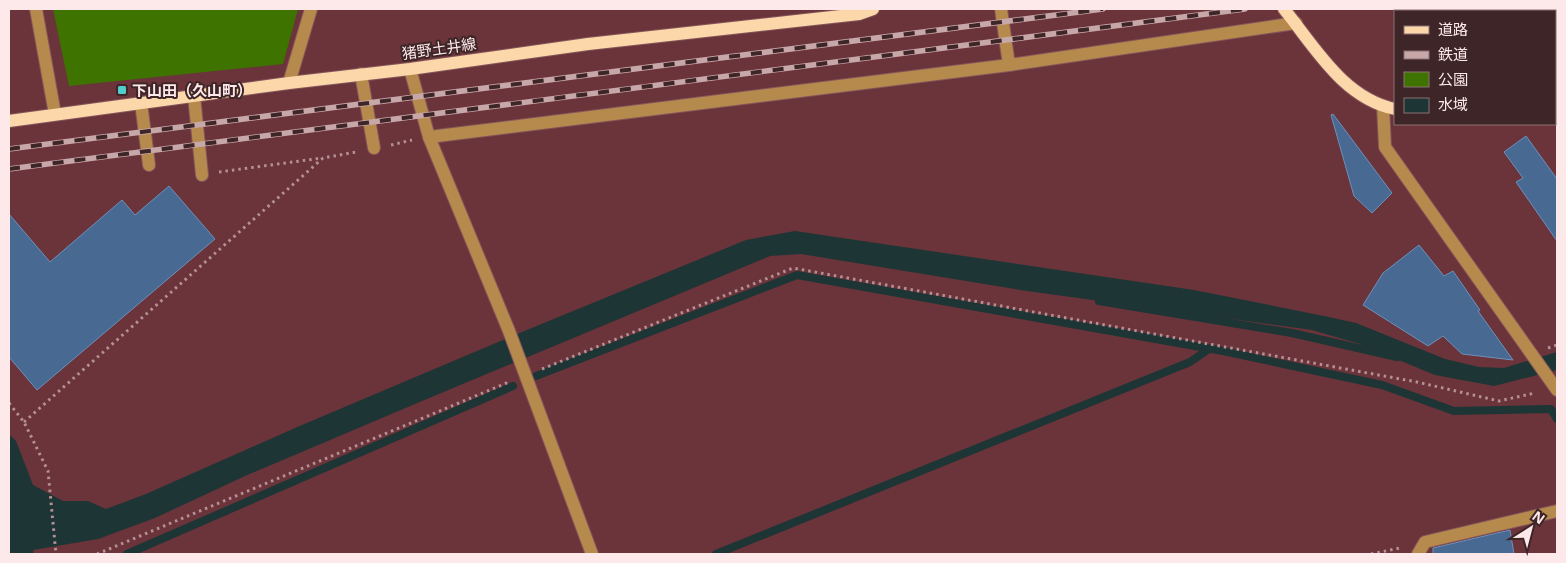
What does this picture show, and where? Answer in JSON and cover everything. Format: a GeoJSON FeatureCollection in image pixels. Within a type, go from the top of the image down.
{"type":"FeatureCollection","features":[{"type":"Feature","properties":{"kind":"main road","name":"猪野土井線"},"geometry":{"type":"LineString","coordinates":[[9,121],[588,44],[859,14],[874,9]]}},
{"type":"Feature","properties":{"kind":"main road"},"geometry":{"type":"LineString","coordinates":[[1284,9],[1348,86],[1365,97],[1389,107]]}},
{"type":"Feature","properties":{"kind":"street"},"geometry":{"type":"LineString","coordinates":[[36,9],[55,114]]}},
{"type":"Feature","properties":{"kind":"street"},"geometry":{"type":"LineString","coordinates":[[289,83],[311,9]]}},
{"type":"Feature","properties":{"kind":"street"},"geometry":{"type":"LineString","coordinates":[[1001,9],[1009,65]]}},
{"type":"Feature","properties":{"kind":"street"},"geometry":{"type":"LineString","coordinates":[[429,137],[1009,65],[1296,23]]}},
{"type":"Feature","properties":{"kind":"street"},"geometry":{"type":"LineString","coordinates":[[410,69],[429,137],[509,331],[592,554]]}},
{"type":"Feature","properties":{"kind":"street"},"geometry":{"type":"LineString","coordinates":[[361,74],[374,148]]}},
{"type":"Feature","properties":{"kind":"street"},"geometry":{"type":"LineString","coordinates":[[194,96],[202,175]]}},
{"type":"Feature","properties":{"kind":"street"},"geometry":{"type":"LineString","coordinates":[[141,103],[150,165]]}},
{"type":"Feature","properties":{"kind":"street"},"geometry":{"type":"LineString","coordinates":[[1389,107],[1385,147],[1556,390]]}},
{"type":"Feature","properties":{"kind":"street"},"geometry":{"type":"LineString","coordinates":[[1418,554],[1425,542],[1557,511]]}},
{"type":"Feature","properties":{"kind":"path"},"geometry":{"type":"LineString","coordinates":[[202,175],[323,158],[429,137]]}},
{"type":"Feature","properties":{"kind":"path"},"geometry":{"type":"LineString","coordinates":[[24,422],[323,158]]}},
{"type":"Feature","properties":{"kind":"path"},"geometry":{"type":"LineString","coordinates":[[98,554],[526,375],[793,268],[1417,382],[1498,402],[1556,390]]}},
{"type":"Feature","properties":{"kind":"path"},"geometry":{"type":"LineString","coordinates":[[9,403],[24,422],[48,471],[56,554]]}},
{"type":"Feature","properties":{"kind":"green space"},"geometry":{"type":"Polygon","coordinates":[[[53,9],[298,9],[283,64],[69,86],[53,9]]]}},
{"type":"Feature","properties":{"kind":"water"},"geometry":{"type":"Polygon","coordinates":[[[795,231],[1194,290],[1356,323],[1445,359],[1479,367],[1504,368],[1557,352],[1557,370],[1494,386],[1435,375],[1360,344],[1312,330],[1027,291],[801,254],[770,256],[245,476],[155,518],[98,539],[33,550],[34,554],[9,554],[9,434],[16,441],[33,485],[63,501],[88,501],[106,509],[146,494],[295,428],[522,332],[746,240],[795,231]]]}},
{"type":"Feature","properties":{"kind":"building"},"geometry":{"type":"Polygon","coordinates":[[[1333,114],[1392,193],[1372,213],[1354,196],[1331,115],[1333,114]]]}},
{"type":"Feature","properties":{"kind":"building"},"geometry":{"type":"Polygon","coordinates":[[[1526,136],[1557,179],[1557,241],[1516,182],[1523,178],[1504,152],[1526,136]]]}},
{"type":"Feature","properties":{"kind":"building"},"geometry":{"type":"Polygon","coordinates":[[[169,186],[215,239],[37,390],[9,357],[9,214],[50,262],[122,200],[135,215],[169,186]]]}},
{"type":"Feature","properties":{"kind":"building"},"geometry":{"type":"Polygon","coordinates":[[[1419,245],[1444,276],[1453,271],[1480,310],[1478,311],[1513,360],[1462,354],[1443,336],[1428,346],[1363,305],[1383,273],[1419,245]]]}},
{"type":"Feature","properties":{"kind":"building"},"geometry":{"type":"Polygon","coordinates":[[[1510,530],[1514,554],[1433,554],[1433,548],[1510,530]]]}},
{"type":"Feature","properties":{"kind":"waterway"},"geometry":{"type":"LineString","coordinates":[[536,376],[797,275],[1223,351],[1382,385],[1454,411],[1551,409],[1557,419]]}},
{"type":"Feature","properties":{"kind":"waterway"},"geometry":{"type":"LineString","coordinates":[[1099,301],[1292,333],[1397,357]]}},
{"type":"Feature","properties":{"kind":"waterway"},"geometry":{"type":"LineString","coordinates":[[716,554],[1190,362],[1209,349]]}},
{"type":"Feature","properties":{"kind":"waterway"},"geometry":{"type":"LineString","coordinates":[[127,554],[513,386]]}},
{"type":"Feature","properties":{"kind":"railway"},"geometry":{"type":"LineString","coordinates":[[9,149],[1103,9]]}},
{"type":"Feature","properties":{"kind":"railway"},"geometry":{"type":"LineString","coordinates":[[9,169],[1245,9]]}},
{"type":"Feature","properties":{"kind":"place","name":"下山田（久山町）"},"geometry":{"type":"Point","coordinates":[122,90]}}]}
